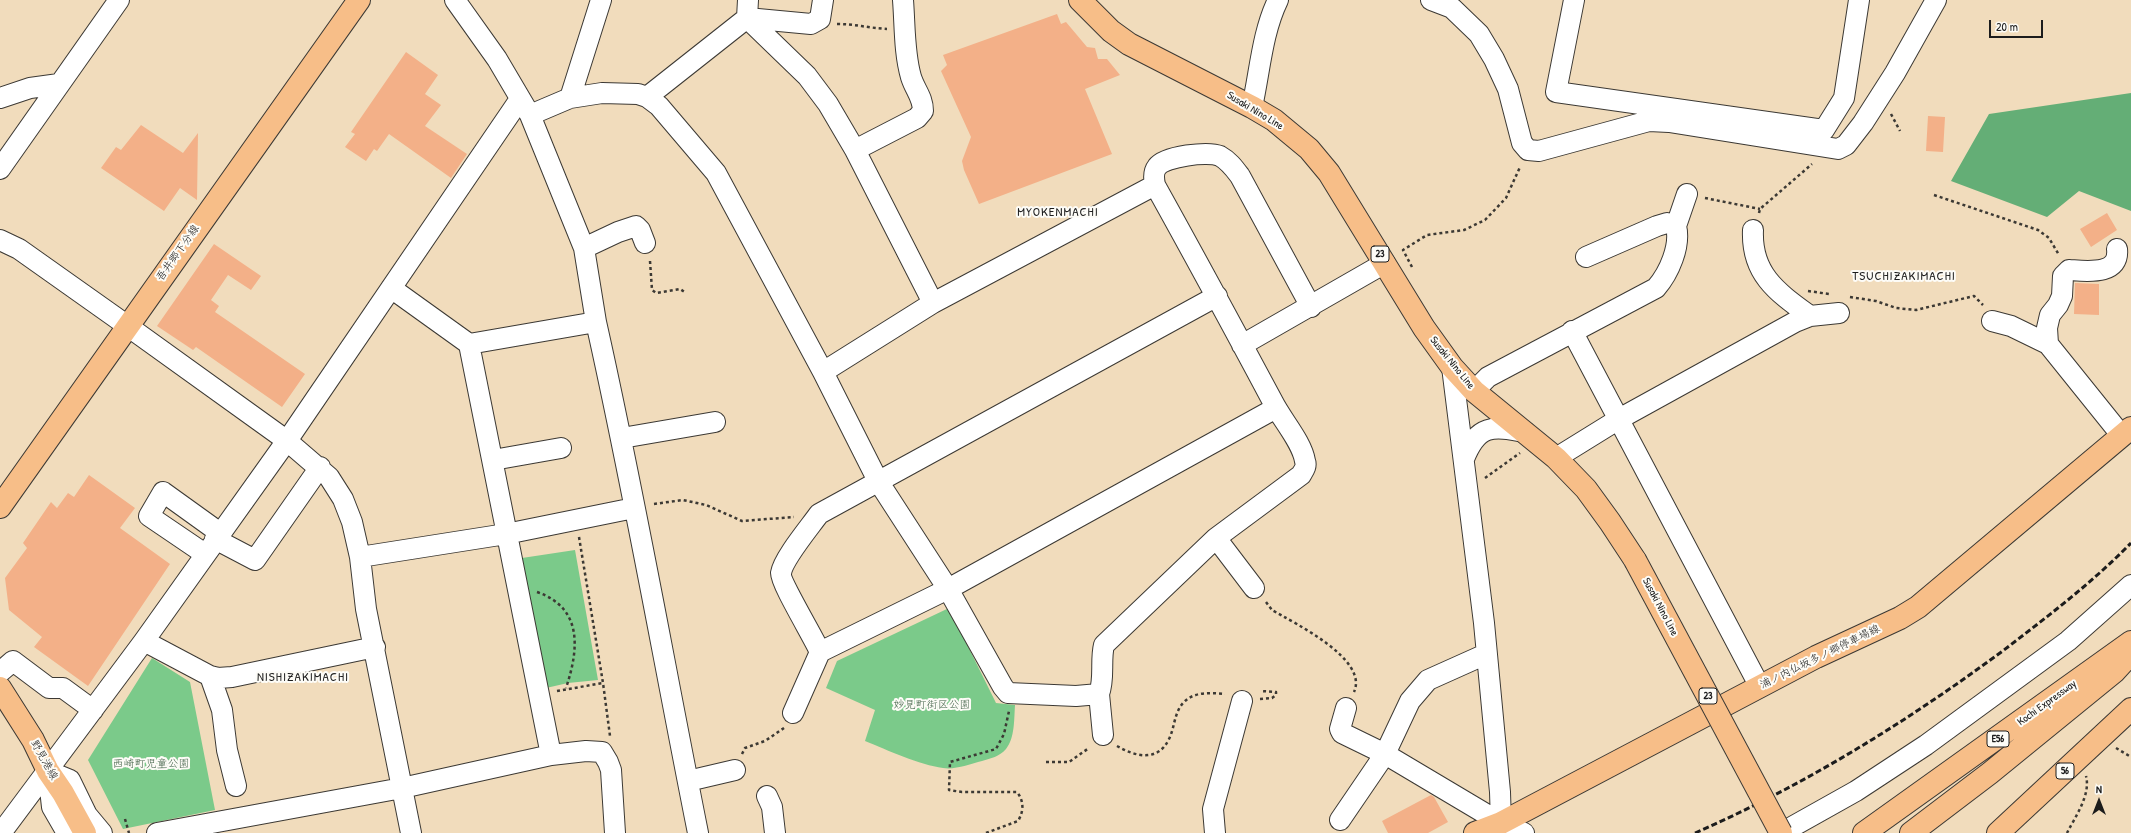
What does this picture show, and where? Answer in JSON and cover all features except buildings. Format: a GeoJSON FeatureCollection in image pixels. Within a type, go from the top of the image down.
{"type":"FeatureCollection","features":[{"type":"Feature","properties":{"kind":"main road","name":"吾井郷下分線"},"geometry":{"type":"LineString","coordinates":[[0,507],[127,325],[359,0]]}},
{"type":"Feature","properties":{"kind":"main road","name":"Susaki Nino Line"},"geometry":{"type":"LineString","coordinates":[[1080,0],[1111,31],[1129,44],[1252,107],[1274,120],[1309,149],[1329,173],[1424,328],[1452,367],[1474,391],[1556,458],[1586,489],[1610,522],[1635,560],[1781,833]]}},
{"type":"Feature","properties":{"kind":"main road","name":"浦ノ内仏坂多ノ郷停車場線"},"geometry":{"type":"LineString","coordinates":[[1475,833],[1501,823],[1816,657],[1900,618],[1918,607],[2127,432]]}},
{"type":"Feature","properties":{"kind":"main road","name":"Kochi Expressway"},"geometry":{"type":"LineString","coordinates":[[1864,833],[2131,642]]}},
{"type":"Feature","properties":{"kind":"main road","name":"Kochi Expressway"},"geometry":{"type":"LineString","coordinates":[[1911,833],[1990,773],[2114,672],[2131,655]]}},
{"type":"Feature","properties":{"kind":"main road","name":"野見港線"},"geometry":{"type":"LineString","coordinates":[[0,688],[33,740],[48,771],[63,793],[85,833]]}},
{"type":"Feature","properties":{"kind":"main road","name":"56"},"geometry":{"type":"LineString","coordinates":[[1998,833],[2131,709]]}},
{"type":"Feature","properties":{"kind":"street"},"geometry":{"type":"LineString","coordinates":[[0,169],[119,0]]}},
{"type":"Feature","properties":{"kind":"street"},"geometry":{"type":"LineString","coordinates":[[455,0],[497,59],[525,107],[584,248],[596,322],[622,438],[634,508],[698,833]]}},
{"type":"Feature","properties":{"kind":"street"},"geometry":{"type":"LineString","coordinates":[[570,98],[601,0]]}},
{"type":"Feature","properties":{"kind":"street"},"geometry":{"type":"LineString","coordinates":[[747,9],[811,24],[820,19],[824,0]]}},
{"type":"Feature","properties":{"kind":"street"},"geometry":{"type":"LineString","coordinates":[[855,150],[917,118],[923,111],[923,101],[911,78],[903,0]]}},
{"type":"Feature","properties":{"kind":"street"},"geometry":{"type":"LineString","coordinates":[[1252,107],[1265,38],[1271,14],[1278,0]]}},
{"type":"Feature","properties":{"kind":"street"},"geometry":{"type":"LineString","coordinates":[[1431,0],[1452,8],[1479,34],[1494,59],[1508,89],[1522,143],[1528,150],[1539,151],[1649,121],[1669,122],[1829,149],[1838,149],[1846,145],[1863,123],[1896,73],[1936,0]]}},
{"type":"Feature","properties":{"kind":"street"},"geometry":{"type":"LineString","coordinates":[[1574,0],[1556,92],[1824,130],[1844,98],[1859,0]]}},
{"type":"Feature","properties":{"kind":"street"},"geometry":{"type":"LineString","coordinates":[[647,98],[747,9]]}},
{"type":"Feature","properties":{"kind":"street"},"geometry":{"type":"LineString","coordinates":[[747,9],[807,76],[828,104],[855,150],[933,303]]}},
{"type":"Feature","properties":{"kind":"street"},"geometry":{"type":"LineString","coordinates":[[0,98],[30,88],[60,84]]}},
{"type":"Feature","properties":{"kind":"street"},"geometry":{"type":"LineString","coordinates":[[1,833],[29,793],[48,771],[144,641],[391,288],[525,107],[602,93],[638,94],[659,106],[716,173],[823,372],[878,481],[948,589],[1003,687],[1008,693],[1076,696],[1099,694]]}},
{"type":"Feature","properties":{"kind":"street"},"geometry":{"type":"LineString","coordinates":[[1103,735],[1099,694],[1103,682],[1102,652],[1104,645],[1216,538],[1301,475],[1305,468],[1306,461],[1242,345],[1217,296],[1154,185],[1154,172],[1157,166],[1166,161],[1200,153],[1219,156],[1229,162],[1240,176],[1311,307]]}},
{"type":"Feature","properties":{"kind":"street"},"geometry":{"type":"LineString","coordinates":[[823,372],[933,303],[1154,185]]}},
{"type":"Feature","properties":{"kind":"street"},"geometry":{"type":"LineString","coordinates":[[1474,391],[1488,377],[1572,331],[1656,288],[1664,279],[1673,256],[1678,236],[1676,226],[1687,194]]}},
{"type":"Feature","properties":{"kind":"street"},"geometry":{"type":"LineString","coordinates":[[1586,257],[1657,226],[1667,223],[1676,226]]}},
{"type":"Feature","properties":{"kind":"street"},"geometry":{"type":"LineString","coordinates":[[584,248],[636,226],[640,230],[645,243]]}},
{"type":"Feature","properties":{"kind":"street"},"geometry":{"type":"LineString","coordinates":[[1753,230],[1753,253],[1758,267],[1773,285],[1810,316]]}},
{"type":"Feature","properties":{"kind":"street"},"geometry":{"type":"LineString","coordinates":[[0,240],[19,249],[127,325],[286,440],[320,467],[330,477],[343,499],[352,522],[360,557],[366,609],[375,647],[411,833]]}},
{"type":"Feature","properties":{"kind":"street"},"geometry":{"type":"LineString","coordinates":[[2048,344],[2047,328],[2050,315],[2058,306],[2062,296],[2063,276],[2068,272],[2103,271],[2112,265],[2118,256],[2117,249]]}},
{"type":"Feature","properties":{"kind":"street"},"geometry":{"type":"LineString","coordinates":[[1242,345],[1311,307],[1385,263]]}},
{"type":"Feature","properties":{"kind":"street"},"geometry":{"type":"LineString","coordinates":[[391,288],[469,344],[551,755]]}},
{"type":"Feature","properties":{"kind":"street"},"geometry":{"type":"LineString","coordinates":[[820,652],[813,635],[784,586],[781,575],[784,565],[819,514],[1217,296]]}},
{"type":"Feature","properties":{"kind":"street"},"geometry":{"type":"LineString","coordinates":[[1556,458],[1619,419],[1795,322],[1842,305]]}},
{"type":"Feature","properties":{"kind":"street"},"geometry":{"type":"LineString","coordinates":[[1992,321],[2011,326],[2048,344],[2127,432]]}},
{"type":"Feature","properties":{"kind":"street"},"geometry":{"type":"LineString","coordinates":[[469,344],[596,322]]}},
{"type":"Feature","properties":{"kind":"street"},"geometry":{"type":"LineString","coordinates":[[1572,331],[1760,687]]}},
{"type":"Feature","properties":{"kind":"street"},"geometry":{"type":"LineString","coordinates":[[1452,367],[1486,654],[1500,792],[1501,823]]}},
{"type":"Feature","properties":{"kind":"street"},"geometry":{"type":"LineString","coordinates":[[793,712],[820,652],[948,589],[1276,408]]}},
{"type":"Feature","properties":{"kind":"street"},"geometry":{"type":"LineString","coordinates":[[622,438],[715,422]]}},
{"type":"Feature","properties":{"kind":"street"},"geometry":{"type":"LineString","coordinates":[[1464,459],[1471,442],[1486,430],[1497,427],[1525,432]]}},
{"type":"Feature","properties":{"kind":"street"},"geometry":{"type":"LineString","coordinates":[[493,460],[561,448]]}},
{"type":"Feature","properties":{"kind":"street"},"geometry":{"type":"LineString","coordinates":[[214,542],[255,560],[320,467]]}},
{"type":"Feature","properties":{"kind":"street"},"geometry":{"type":"LineString","coordinates":[[360,557],[506,534],[634,508]]}},
{"type":"Feature","properties":{"kind":"street"},"geometry":{"type":"LineString","coordinates":[[1216,538],[1254,588]]}},
{"type":"Feature","properties":{"kind":"street"},"geometry":{"type":"LineString","coordinates":[[1781,833],[1856,791],[1926,745],[2068,641],[2131,585]]}},
{"type":"Feature","properties":{"kind":"street"},"geometry":{"type":"LineString","coordinates":[[144,641],[210,676],[218,678],[232,677],[375,647]]}},
{"type":"Feature","properties":{"kind":"street"},"geometry":{"type":"LineString","coordinates":[[1340,820],[1385,754],[1410,701],[1428,680],[1486,654]]}},
{"type":"Feature","properties":{"kind":"street"},"geometry":{"type":"LineString","coordinates":[[0,672],[12,661],[49,688],[63,688],[93,710]]}},
{"type":"Feature","properties":{"kind":"street"},"geometry":{"type":"LineString","coordinates":[[210,676],[222,710],[227,750],[236,786]]}},
{"type":"Feature","properties":{"kind":"street"},"geometry":{"type":"LineString","coordinates":[[1215,833],[1213,809],[1242,701]]}},
{"type":"Feature","properties":{"kind":"street"},"geometry":{"type":"LineString","coordinates":[[1346,708],[1340,729],[1342,733],[1385,754],[1501,823],[1524,833]]}},
{"type":"Feature","properties":{"kind":"street"},"geometry":{"type":"LineString","coordinates":[[157,833],[402,788],[551,755],[586,751],[602,752],[611,770],[614,833]]}},
{"type":"Feature","properties":{"kind":"street"},"geometry":{"type":"LineString","coordinates":[[688,781],[735,770]]}},
{"type":"Feature","properties":{"kind":"street"},"geometry":{"type":"LineString","coordinates":[[48,771],[52,807],[67,833]]}},
{"type":"Feature","properties":{"kind":"street"},"geometry":{"type":"LineString","coordinates":[[48,771],[70,780],[87,815],[102,833]]}},
{"type":"Feature","properties":{"kind":"street"},"geometry":{"type":"LineString","coordinates":[[768,796],[772,807],[775,833]]}},
{"type":"Feature","properties":{"kind":"path"},"geometry":{"type":"LineString","coordinates":[[811,24],[858,24],[862,27],[906,30]]}},
{"type":"Feature","properties":{"kind":"path"},"geometry":{"type":"LineString","coordinates":[[1753,230],[1760,209],[1829,149]]}},
{"type":"Feature","properties":{"kind":"path"},"geometry":{"type":"LineString","coordinates":[[1414,271],[1403,250],[1427,235],[1464,230],[1485,220],[1506,198],[1528,150]]}},
{"type":"Feature","properties":{"kind":"path"},"geometry":{"type":"LineString","coordinates":[[1687,194],[1760,209]]}},
{"type":"Feature","properties":{"kind":"path"},"geometry":{"type":"LineString","coordinates":[[1934,195],[2038,230],[2049,238],[2068,272]]}},
{"type":"Feature","properties":{"kind":"path"},"geometry":{"type":"LineString","coordinates":[[645,243],[650,261],[652,290],[656,293],[680,289],[686,293]]}},
{"type":"Feature","properties":{"kind":"path"},"geometry":{"type":"LineString","coordinates":[[1801,289],[1830,294]]}},
{"type":"Feature","properties":{"kind":"path"},"geometry":{"type":"LineString","coordinates":[[1842,305],[1876,301],[1896,308],[1916,310],[1974,296],[1982,303],[1992,321]]}},
{"type":"Feature","properties":{"kind":"path"},"geometry":{"type":"LineString","coordinates":[[1478,482],[1521,453]]}},
{"type":"Feature","properties":{"kind":"path"},"geometry":{"type":"LineString","coordinates":[[634,508],[683,500],[706,505],[742,521],[819,514]]}},
{"type":"Feature","properties":{"kind":"path"},"geometry":{"type":"LineString","coordinates":[[576,519],[604,683],[611,743],[608,762]]}},
{"type":"Feature","properties":{"kind":"path"},"geometry":{"type":"LineString","coordinates":[[1254,588],[1272,610],[1326,641],[1353,670],[1357,679],[1357,685],[1346,708]]}},
{"type":"Feature","properties":{"kind":"path"},"geometry":{"type":"LineString","coordinates":[[519,590],[531,590],[553,599],[566,612],[572,625],[575,651],[566,688]]}},
{"type":"Feature","properties":{"kind":"path"},"geometry":{"type":"LineString","coordinates":[[555,692],[566,688],[604,683]]}},
{"type":"Feature","properties":{"kind":"path"},"geometry":{"type":"LineString","coordinates":[[1046,762],[1069,762],[1085,751],[1103,735],[1130,754],[1153,755],[1161,751],[1169,739],[1176,714],[1184,702],[1206,692],[1226,694],[1242,701],[1242,699],[1272,698],[1276,695],[1276,692],[1261,691]]}},
{"type":"Feature","properties":{"kind":"path"},"geometry":{"type":"LineString","coordinates":[[986,833],[1018,821],[1022,813],[1022,798],[1016,792],[962,792],[949,790],[950,762],[996,749],[1004,734],[1009,713],[1008,693]]}},
{"type":"Feature","properties":{"kind":"path"},"geometry":{"type":"LineString","coordinates":[[735,770],[744,773],[742,751],[765,741],[779,732],[788,724],[793,712]]}},
{"type":"Feature","properties":{"kind":"path"},"geometry":{"type":"LineString","coordinates":[[2115,748],[2131,757]]}},
{"type":"Feature","properties":{"kind":"path"},"geometry":{"type":"LineString","coordinates":[[2067,833],[2082,805],[2087,788],[2087,777],[2072,764]]}},
{"type":"Feature","properties":{"kind":"path"},"geometry":{"type":"LineString","coordinates":[[125,819],[129,833]]}},
{"type":"Feature","properties":{"kind":"green space"},"geometry":{"type":"Polygon","coordinates":[[[2131,93],[2131,211],[2079,191],[2047,217],[1951,181],[1989,114],[2131,93]]]}},
{"type":"Feature","properties":{"kind":"green space"},"geometry":{"type":"Polygon","coordinates":[[[575,550],[598,680],[568,683],[546,688],[522,558],[575,550]]]}},
{"type":"Feature","properties":{"kind":"green space","name":"妙見町街区公園"},"geometry":{"type":"Polygon","coordinates":[[[949,608],[996,703],[1015,705],[1013,734],[1009,745],[1001,754],[982,761],[952,768],[934,766],[914,761],[865,741],[875,710],[826,688],[837,661],[949,608]]]}},
{"type":"Feature","properties":{"kind":"green space","name":"西崎町児童公園"},"geometry":{"type":"Polygon","coordinates":[[[152,658],[190,682],[215,810],[123,829],[88,760],[152,658]]]}},
{"type":"Feature","properties":{"kind":"railway"},"geometry":{"type":"LineString","coordinates":[[1695,833],[1816,773],[1931,702],[2004,650],[2053,612],[2101,572],[2131,543]]}},
{"type":"Feature","properties":{"kind":"district","name":"MYOKENMACHI"},"geometry":{"type":"Point","coordinates":[1058,213]}},
{"type":"Feature","properties":{"kind":"district","name":"TSUCHIZAKIMACHI"},"geometry":{"type":"Point","coordinates":[1904,277]}},
{"type":"Feature","properties":{"kind":"district","name":"NISHIZAKIMACHI"},"geometry":{"type":"Point","coordinates":[303,678]}}]}
